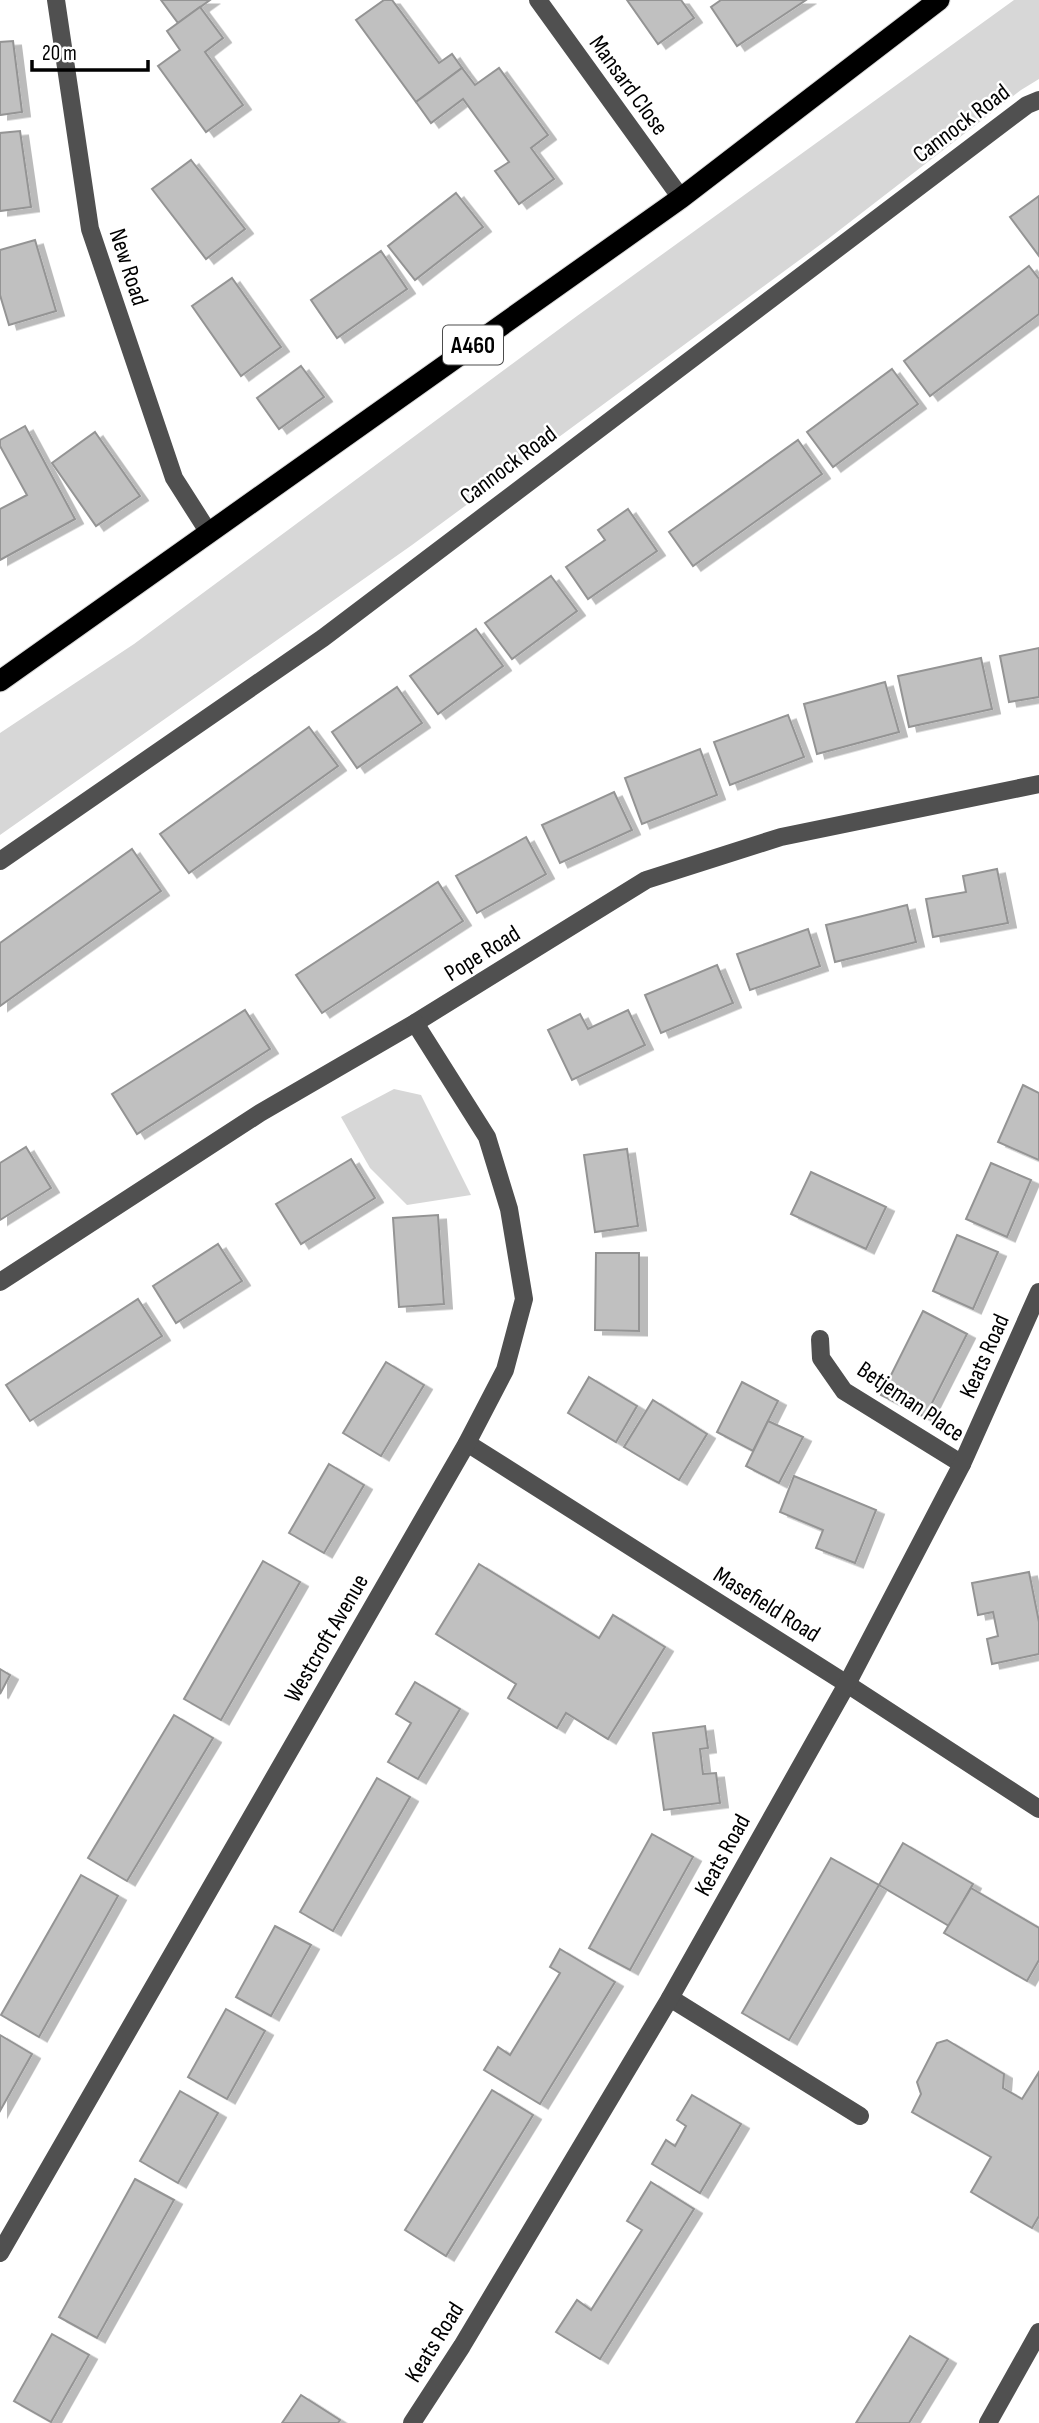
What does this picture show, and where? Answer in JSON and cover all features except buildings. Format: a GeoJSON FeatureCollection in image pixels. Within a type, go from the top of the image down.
{"type":"FeatureCollection","features":[{"type":"Feature","properties":{"kind":"highway","name":"A460"},"geometry":{"type":"LineString","coordinates":[[0,681],[681,198],[939,0]]}},
{"type":"Feature","properties":{"kind":"street","name":"New Road"},"geometry":{"type":"LineString","coordinates":[[56,0],[90,229],[174,478],[209,533]]}},
{"type":"Feature","properties":{"kind":"street","name":"Mansard Close"},"geometry":{"type":"LineString","coordinates":[[538,0],[681,198]]}},
{"type":"Feature","properties":{"kind":"street","name":"Cannock Road"},"geometry":{"type":"LineString","coordinates":[[0,861],[323,638],[1027,105],[1039,100]]}},
{"type":"Feature","properties":{"kind":"street","name":"Pope Road"},"geometry":{"type":"LineString","coordinates":[[0,1282],[260,1113],[415,1023],[646,880],[781,837],[1039,784]]}},
{"type":"Feature","properties":{"kind":"street","name":"Westcroft Avenue"},"geometry":{"type":"LineString","coordinates":[[0,2253],[467,1443],[505,1370],[524,1299],[509,1209],[486,1137],[415,1023]]}},
{"type":"Feature","properties":{"kind":"street","name":"Keats Road"},"geometry":{"type":"LineString","coordinates":[[412,2423],[462,2346],[670,1998],[847,1684],[962,1464],[1039,1292]]}},
{"type":"Feature","properties":{"kind":"street","name":"Betjeman Place"},"geometry":{"type":"LineString","coordinates":[[820,1339],[821,1358],[844,1391],[962,1464]]}},
{"type":"Feature","properties":{"kind":"street","name":"Masefield Road"},"geometry":{"type":"LineString","coordinates":[[467,1443],[847,1684],[1039,1810]]}},
{"type":"Feature","properties":{"kind":"street"},"geometry":{"type":"LineString","coordinates":[[670,1998],[860,2116]]}},
{"type":"Feature","properties":{"kind":"street"},"geometry":{"type":"LineString","coordinates":[[988,2423],[1039,2332]]}},
{"type":"Feature","properties":{"kind":"shaded area"},"geometry":{"type":"Polygon","coordinates":[[[1014,0],[1039,0],[1039,79],[1021,90],[828,239],[412,545],[0,835],[0,733],[134,644],[577,316],[1014,0]]]}},
{"type":"Feature","properties":{"kind":"shaded area"},"geometry":{"type":"Polygon","coordinates":[[[394,1089],[421,1095],[471,1195],[407,1205],[370,1168],[341,1117],[394,1089]]]}}]}
